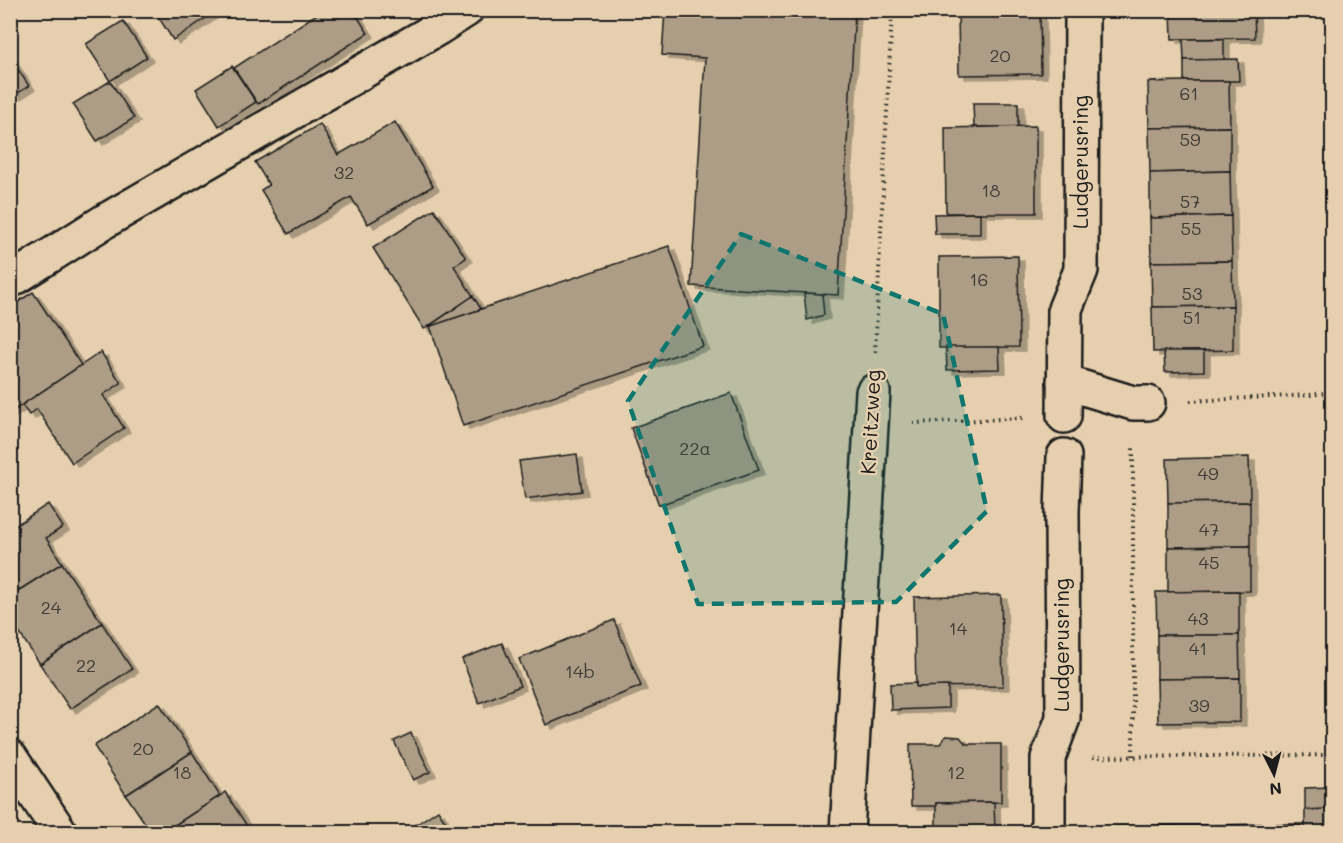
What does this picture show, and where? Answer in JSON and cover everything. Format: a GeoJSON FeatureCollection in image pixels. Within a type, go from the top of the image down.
{"type":"FeatureCollection","features":[{"type":"Feature","properties":{"kind":"street"},"geometry":{"type":"LineString","coordinates":[[10,281],[105,221],[466,10]]}},
{"type":"Feature","properties":{"kind":"street","name":"Ludgerusring"},"geometry":{"type":"LineString","coordinates":[[1064,416],[1065,309],[1080,270],[1082,10]]}},
{"type":"Feature","properties":{"kind":"street"},"geometry":{"type":"LineString","coordinates":[[1064,382],[1141,403]]}},
{"type":"Feature","properties":{"kind":"street","name":"Kreitzweg"},"geometry":{"type":"LineString","coordinates":[[846,832],[873,392]]}},
{"type":"Feature","properties":{"kind":"street","name":"Ludgerusring"},"geometry":{"type":"LineString","coordinates":[[1048,832],[1048,758],[1063,718],[1064,456]]}},
{"type":"Feature","properties":{"kind":"street"},"geometry":{"type":"LineString","coordinates":[[10,757],[60,832]]}},
{"type":"Feature","properties":{"kind":"path","name":"Kreitzweg"},"geometry":{"type":"LineString","coordinates":[[873,392],[892,10]]}},
{"type":"Feature","properties":{"kind":"path"},"geometry":{"type":"LineString","coordinates":[[1133,756],[1141,403],[1332,392]]}},
{"type":"Feature","properties":{"kind":"path"},"geometry":{"type":"LineString","coordinates":[[870,424],[1064,416]]}},
{"type":"Feature","properties":{"kind":"path"},"geometry":{"type":"LineString","coordinates":[[1048,758],[1332,755]]}},
{"type":"Feature","properties":{"kind":"highlighted area"},"geometry":{"type":"Polygon","coordinates":[[[741,234],[943,314],[987,511],[896,602],[698,604],[628,401],[741,234]]]}},
{"type":"Feature","properties":{"kind":"building"},"geometry":{"type":"Polygon","coordinates":[[[154,10],[218,10],[173,40],[154,10]]]}},
{"type":"Feature","properties":{"kind":"building"},"geometry":{"type":"Polygon","coordinates":[[[323,10],[353,10],[368,33],[258,104],[234,68],[323,10]]]}},
{"type":"Feature","properties":{"kind":"building"},"geometry":{"type":"Polygon","coordinates":[[[665,10],[855,10],[838,295],[691,286],[705,58],[662,55],[665,10]]]}},
{"type":"Feature","properties":{"kind":"building"},"geometry":{"type":"Polygon","coordinates":[[[958,10],[1040,10],[1041,74],[959,75],[958,10]]]}},
{"type":"Feature","properties":{"kind":"building"},"geometry":{"type":"Polygon","coordinates":[[[1171,10],[1254,10],[1255,38],[1172,39],[1171,10]]]}},
{"type":"Feature","properties":{"kind":"building"},"geometry":{"type":"Polygon","coordinates":[[[123,21],[147,57],[110,81],[86,44],[123,21]]]}},
{"type":"Feature","properties":{"kind":"building"},"geometry":{"type":"Polygon","coordinates":[[[1183,39],[1224,39],[1224,60],[1184,60],[1183,39]]]}},
{"type":"Feature","properties":{"kind":"building"},"geometry":{"type":"Polygon","coordinates":[[[10,57],[29,86],[10,98],[10,57]]]}},
{"type":"Feature","properties":{"kind":"building"},"geometry":{"type":"Polygon","coordinates":[[[1238,59],[1239,81],[1184,81],[1184,60],[1238,59]]]}},
{"type":"Feature","properties":{"kind":"building"},"geometry":{"type":"Polygon","coordinates":[[[232,66],[256,102],[219,126],[196,89],[232,66]]]}},
{"type":"Feature","properties":{"kind":"building"},"geometry":{"type":"Polygon","coordinates":[[[110,81],[134,118],[97,141],[73,104],[110,81]]]}},
{"type":"Feature","properties":{"kind":"building"},"geometry":{"type":"Polygon","coordinates":[[[1229,81],[1230,127],[1149,128],[1148,82],[1229,81]]]}},
{"type":"Feature","properties":{"kind":"building"},"geometry":{"type":"Polygon","coordinates":[[[973,103],[1018,103],[1018,127],[974,127],[973,103]]]}},
{"type":"Feature","properties":{"kind":"building"},"geometry":{"type":"Polygon","coordinates":[[[395,122],[433,186],[368,224],[351,197],[288,234],[261,190],[269,185],[255,162],[320,124],[338,155],[395,122]]]}},
{"type":"Feature","properties":{"kind":"building"},"geometry":{"type":"Polygon","coordinates":[[[1036,126],[1036,213],[946,213],[945,128],[1036,126]]]}},
{"type":"Feature","properties":{"kind":"building"},"geometry":{"type":"Polygon","coordinates":[[[1230,127],[1230,171],[1150,173],[1149,128],[1230,127]]]}},
{"type":"Feature","properties":{"kind":"building"},"geometry":{"type":"Polygon","coordinates":[[[1230,171],[1231,216],[1150,218],[1150,173],[1230,171]]]}},
{"type":"Feature","properties":{"kind":"building"},"geometry":{"type":"Polygon","coordinates":[[[434,209],[466,258],[454,266],[473,296],[424,329],[373,248],[434,209]]]}},
{"type":"Feature","properties":{"kind":"building"},"geometry":{"type":"Polygon","coordinates":[[[980,213],[980,234],[935,234],[934,214],[980,213]]]}},
{"type":"Feature","properties":{"kind":"building"},"geometry":{"type":"Polygon","coordinates":[[[1231,216],[1232,261],[1151,262],[1150,218],[1231,216]]]}},
{"type":"Feature","properties":{"kind":"building"},"geometry":{"type":"Polygon","coordinates":[[[669,246],[703,346],[463,426],[430,326],[669,246]]]}},
{"type":"Feature","properties":{"kind":"building"},"geometry":{"type":"Polygon","coordinates":[[[1018,256],[1019,347],[939,348],[939,257],[1018,256]]]}},
{"type":"Feature","properties":{"kind":"building"},"geometry":{"type":"Polygon","coordinates":[[[1232,261],[1233,306],[1152,307],[1151,262],[1232,261]]]}},
{"type":"Feature","properties":{"kind":"building"},"geometry":{"type":"Polygon","coordinates":[[[33,292],[81,365],[10,413],[10,380],[14,377],[10,372],[10,307],[33,292]]]}},
{"type":"Feature","properties":{"kind":"building"},"geometry":{"type":"Polygon","coordinates":[[[804,293],[822,294],[824,315],[807,320],[804,293]]]}},
{"type":"Feature","properties":{"kind":"building"},"geometry":{"type":"Polygon","coordinates":[[[473,296],[481,309],[428,327],[473,296]]]}},
{"type":"Feature","properties":{"kind":"building"},"geometry":{"type":"Polygon","coordinates":[[[1233,306],[1233,350],[1153,352],[1152,307],[1233,306]]]}},
{"type":"Feature","properties":{"kind":"building"},"geometry":{"type":"Polygon","coordinates":[[[946,347],[999,347],[1000,369],[947,370],[946,347]]]}},
{"type":"Feature","properties":{"kind":"building"},"geometry":{"type":"Polygon","coordinates":[[[1164,351],[1204,351],[1204,371],[1165,372],[1164,351]]]}},
{"type":"Feature","properties":{"kind":"building"},"geometry":{"type":"Polygon","coordinates":[[[101,352],[121,383],[103,395],[124,428],[72,463],[37,409],[29,415],[22,405],[101,352]]]}},
{"type":"Feature","properties":{"kind":"building"},"geometry":{"type":"Polygon","coordinates":[[[731,393],[759,470],[659,505],[631,428],[731,393]]]}},
{"type":"Feature","properties":{"kind":"building"},"geometry":{"type":"Polygon","coordinates":[[[577,454],[582,491],[525,499],[519,461],[577,454]]]}},
{"type":"Feature","properties":{"kind":"building"},"geometry":{"type":"Polygon","coordinates":[[[1249,457],[1250,502],[1168,503],[1167,459],[1249,457]]]}},
{"type":"Feature","properties":{"kind":"building"},"geometry":{"type":"Polygon","coordinates":[[[1250,502],[1250,546],[1168,547],[1168,503],[1250,502]]]}},
{"type":"Feature","properties":{"kind":"building"},"geometry":{"type":"Polygon","coordinates":[[[48,504],[63,527],[46,538],[62,563],[10,596],[10,529],[48,504]]]}},
{"type":"Feature","properties":{"kind":"building"},"geometry":{"type":"Polygon","coordinates":[[[1250,546],[1250,591],[1168,592],[1168,547],[1250,546]]]}},
{"type":"Feature","properties":{"kind":"building"},"geometry":{"type":"Polygon","coordinates":[[[62,563],[102,623],[40,664],[10,619],[10,596],[62,563]]]}},
{"type":"Feature","properties":{"kind":"building"},"geometry":{"type":"Polygon","coordinates":[[[1239,591],[1239,635],[1157,635],[1156,592],[1239,591]]]}},
{"type":"Feature","properties":{"kind":"building"},"geometry":{"type":"Polygon","coordinates":[[[1001,595],[1003,686],[916,687],[914,597],[1001,595]]]}},
{"type":"Feature","properties":{"kind":"building"},"geometry":{"type":"Polygon","coordinates":[[[614,620],[641,686],[546,725],[519,659],[614,620]]]}},
{"type":"Feature","properties":{"kind":"building"},"geometry":{"type":"Polygon","coordinates":[[[102,623],[132,669],[70,709],[40,664],[102,623]]]}},
{"type":"Feature","properties":{"kind":"building"},"geometry":{"type":"Polygon","coordinates":[[[1157,635],[1239,635],[1240,678],[1157,679],[1157,635]]]}},
{"type":"Feature","properties":{"kind":"building"},"geometry":{"type":"Polygon","coordinates":[[[502,643],[520,686],[479,703],[462,659],[502,643]]]}},
{"type":"Feature","properties":{"kind":"building"},"geometry":{"type":"Polygon","coordinates":[[[1240,678],[1240,722],[1158,723],[1157,679],[1240,678]]]}},
{"type":"Feature","properties":{"kind":"building"},"geometry":{"type":"Polygon","coordinates":[[[916,683],[916,687],[948,686],[948,708],[891,710],[890,684],[916,683]]]}},
{"type":"Feature","properties":{"kind":"building"},"geometry":{"type":"Polygon","coordinates":[[[159,703],[192,752],[126,795],[94,746],[159,703]]]}},
{"type":"Feature","properties":{"kind":"building"},"geometry":{"type":"Polygon","coordinates":[[[411,733],[430,772],[413,780],[394,741],[411,733]]]}},
{"type":"Feature","properties":{"kind":"building"},"geometry":{"type":"Polygon","coordinates":[[[946,736],[960,737],[966,744],[1001,744],[1001,802],[936,803],[936,806],[911,806],[910,744],[940,744],[946,736]]]}},
{"type":"Feature","properties":{"kind":"building"},"geometry":{"type":"Polygon","coordinates":[[[192,752],[220,796],[164,832],[151,832],[126,795],[192,752]]]}},
{"type":"Feature","properties":{"kind":"building"},"geometry":{"type":"Polygon","coordinates":[[[1332,787],[1332,809],[1305,810],[1305,788],[1332,787]]]}},
{"type":"Feature","properties":{"kind":"building"},"geometry":{"type":"Polygon","coordinates":[[[225,792],[251,832],[164,832],[220,796],[225,792]]]}},
{"type":"Feature","properties":{"kind":"building"},"geometry":{"type":"Polygon","coordinates":[[[994,802],[995,832],[936,832],[936,803],[994,802]]]}},
{"type":"Feature","properties":{"kind":"building"},"geometry":{"type":"Polygon","coordinates":[[[1332,809],[1332,831],[1305,832],[1305,810],[1332,809]]]}},
{"type":"Feature","properties":{"kind":"building"},"geometry":{"type":"Polygon","coordinates":[[[438,810],[452,832],[405,832],[438,810]]]}},
{"type":"Feature","properties":{"kind":"building"},"geometry":{"type":"Polygon","coordinates":[[[1261,824],[1261,832],[1217,832],[1217,825],[1261,824]]]}},
{"type":"Feature","properties":{"kind":"building"},"geometry":{"type":"Polygon","coordinates":[[[1261,824],[1305,824],[1305,832],[1261,832],[1261,824]]]}},
{"type":"Feature","properties":{"kind":"building"},"geometry":{"type":"Polygon","coordinates":[[[1173,825],[1173,832],[1128,832],[1128,826],[1173,825]]]}},
{"type":"Feature","properties":{"kind":"building"},"geometry":{"type":"Polygon","coordinates":[[[1173,825],[1217,825],[1217,832],[1173,832],[1173,825]]]}},
{"type":"Feature","properties":{"kind":"building"},"geometry":{"type":"Polygon","coordinates":[[[1128,826],[1128,832],[1083,832],[1083,827],[1128,826]]]}}]}
